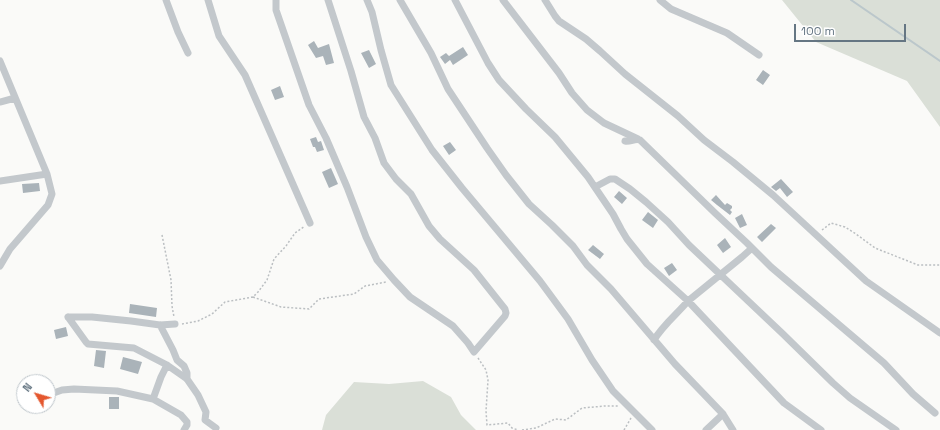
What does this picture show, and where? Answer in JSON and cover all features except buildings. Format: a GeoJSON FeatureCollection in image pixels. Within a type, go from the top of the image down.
{"type":"FeatureCollection","features":[{"type":"Feature","properties":{"kind":"street"},"geometry":{"type":"LineString","coordinates":[[166,0],[188,53]]}},
{"type":"Feature","properties":{"kind":"street"},"geometry":{"type":"LineString","coordinates":[[208,0],[219,36],[246,76],[310,223]]}},
{"type":"Feature","properties":{"kind":"street"},"geometry":{"type":"LineString","coordinates":[[270,0],[276,10],[310,105],[329,145],[366,237],[377,260],[410,297],[453,326],[474,352],[505,316],[506,309],[474,270],[440,239],[429,226],[411,194],[396,179],[384,163],[364,117],[328,0]]}},
{"type":"Feature","properties":{"kind":"street"},"geometry":{"type":"LineString","coordinates":[[276,0],[276,10]]}},
{"type":"Feature","properties":{"kind":"street"},"geometry":{"type":"LineString","coordinates":[[367,0],[372,12],[391,84],[432,150],[540,281],[568,319],[592,360],[613,391],[652,430]]}},
{"type":"Feature","properties":{"kind":"street"},"geometry":{"type":"LineString","coordinates":[[400,0],[431,53],[448,89],[506,176],[529,204],[573,246],[587,265],[611,289],[684,374],[723,414],[733,430]]}},
{"type":"Feature","properties":{"kind":"street"},"geometry":{"type":"LineString","coordinates":[[455,0],[488,63],[499,80],[555,137],[588,177],[627,239],[647,264],[688,301],[784,403],[821,430]]}},
{"type":"Feature","properties":{"kind":"street"},"geometry":{"type":"LineString","coordinates":[[503,0],[559,73],[572,93],[587,110],[604,123],[640,140],[771,267],[884,363],[913,394],[935,413]]}},
{"type":"Feature","properties":{"kind":"street"},"geometry":{"type":"LineString","coordinates":[[545,0],[560,21],[600,50],[625,74],[678,116],[704,140],[734,162],[866,281],[940,333]]}},
{"type":"Feature","properties":{"kind":"street"},"geometry":{"type":"LineString","coordinates":[[660,0],[671,8],[727,33],[759,55]]}},
{"type":"Feature","properties":{"kind":"street"},"geometry":{"type":"LineString","coordinates":[[0,61],[47,174],[52,194],[48,205],[2,259],[0,266]]}},
{"type":"Feature","properties":{"kind":"street"},"geometry":{"type":"LineString","coordinates":[[0,102],[15,98]]}},
{"type":"Feature","properties":{"kind":"street"},"geometry":{"type":"LineString","coordinates":[[625,141],[640,140]]}},
{"type":"Feature","properties":{"kind":"street"},"geometry":{"type":"LineString","coordinates":[[0,181],[47,174]]}},
{"type":"Feature","properties":{"kind":"street"},"geometry":{"type":"LineString","coordinates":[[595,187],[610,179],[615,179],[646,202],[833,383],[850,398],[896,430]]}},
{"type":"Feature","properties":{"kind":"street"},"geometry":{"type":"LineString","coordinates":[[654,340],[660,330],[688,301],[752,248]]}},
{"type":"Feature","properties":{"kind":"street"},"geometry":{"type":"LineString","coordinates":[[175,324],[160,325],[131,320],[68,317],[88,344],[134,348],[167,365],[187,379],[198,395],[206,412],[205,420],[216,428]]}},
{"type":"Feature","properties":{"kind":"street"},"geometry":{"type":"LineString","coordinates":[[160,325],[177,360],[184,366],[187,373],[187,379]]}},
{"type":"Feature","properties":{"kind":"street"},"geometry":{"type":"LineString","coordinates":[[153,400],[167,365]]}},
{"type":"Feature","properties":{"kind":"street"},"geometry":{"type":"LineString","coordinates":[[56,392],[74,389],[98,389],[117,391],[153,400],[183,417],[187,422],[184,430]]}},
{"type":"Feature","properties":{"kind":"street"},"geometry":{"type":"LineString","coordinates":[[706,430],[723,414]]}},
{"type":"Feature","properties":{"kind":"street"},"geometry":{"type":"LineString","coordinates":[[807,430],[810,422]]}},
{"type":"Feature","properties":{"kind":"path"},"geometry":{"type":"LineString","coordinates":[[253,297],[267,280],[274,259],[295,233],[310,223]]}},
{"type":"Feature","properties":{"kind":"path"},"geometry":{"type":"LineString","coordinates":[[816,235],[831,223],[845,227],[875,248],[918,265],[940,266]]}},
{"type":"Feature","properties":{"kind":"path"},"geometry":{"type":"LineString","coordinates":[[162,235],[171,280],[172,306],[175,324],[186,324],[198,321],[212,314],[225,302],[253,297],[281,307],[309,308],[319,299],[354,294],[365,286],[394,280]]}},
{"type":"Feature","properties":{"kind":"path"},"geometry":{"type":"LineString","coordinates":[[474,352],[486,370],[488,380],[486,411],[487,425],[508,423],[512,428],[518,430]]}},
{"type":"Feature","properties":{"kind":"path"},"geometry":{"type":"LineString","coordinates":[[522,430],[536,428],[555,419],[566,420],[582,408],[620,406],[626,404]]}},
{"type":"Feature","properties":{"kind":"path"},"geometry":{"type":"LineString","coordinates":[[624,430],[635,413]]}},
{"type":"Feature","properties":{"kind":"shaded area"},"geometry":{"type":"Polygon","coordinates":[[[782,0],[940,0],[940,127],[907,81],[816,42],[782,0]]]}},
{"type":"Feature","properties":{"kind":"shaded area"},"geometry":{"type":"Polygon","coordinates":[[[423,381],[451,397],[461,415],[476,430],[322,430],[326,415],[354,382],[389,384],[423,381]]]}},
{"type":"Feature","properties":{"kind":"waterway"},"geometry":{"type":"LineString","coordinates":[[851,0],[940,61]]}}]}
